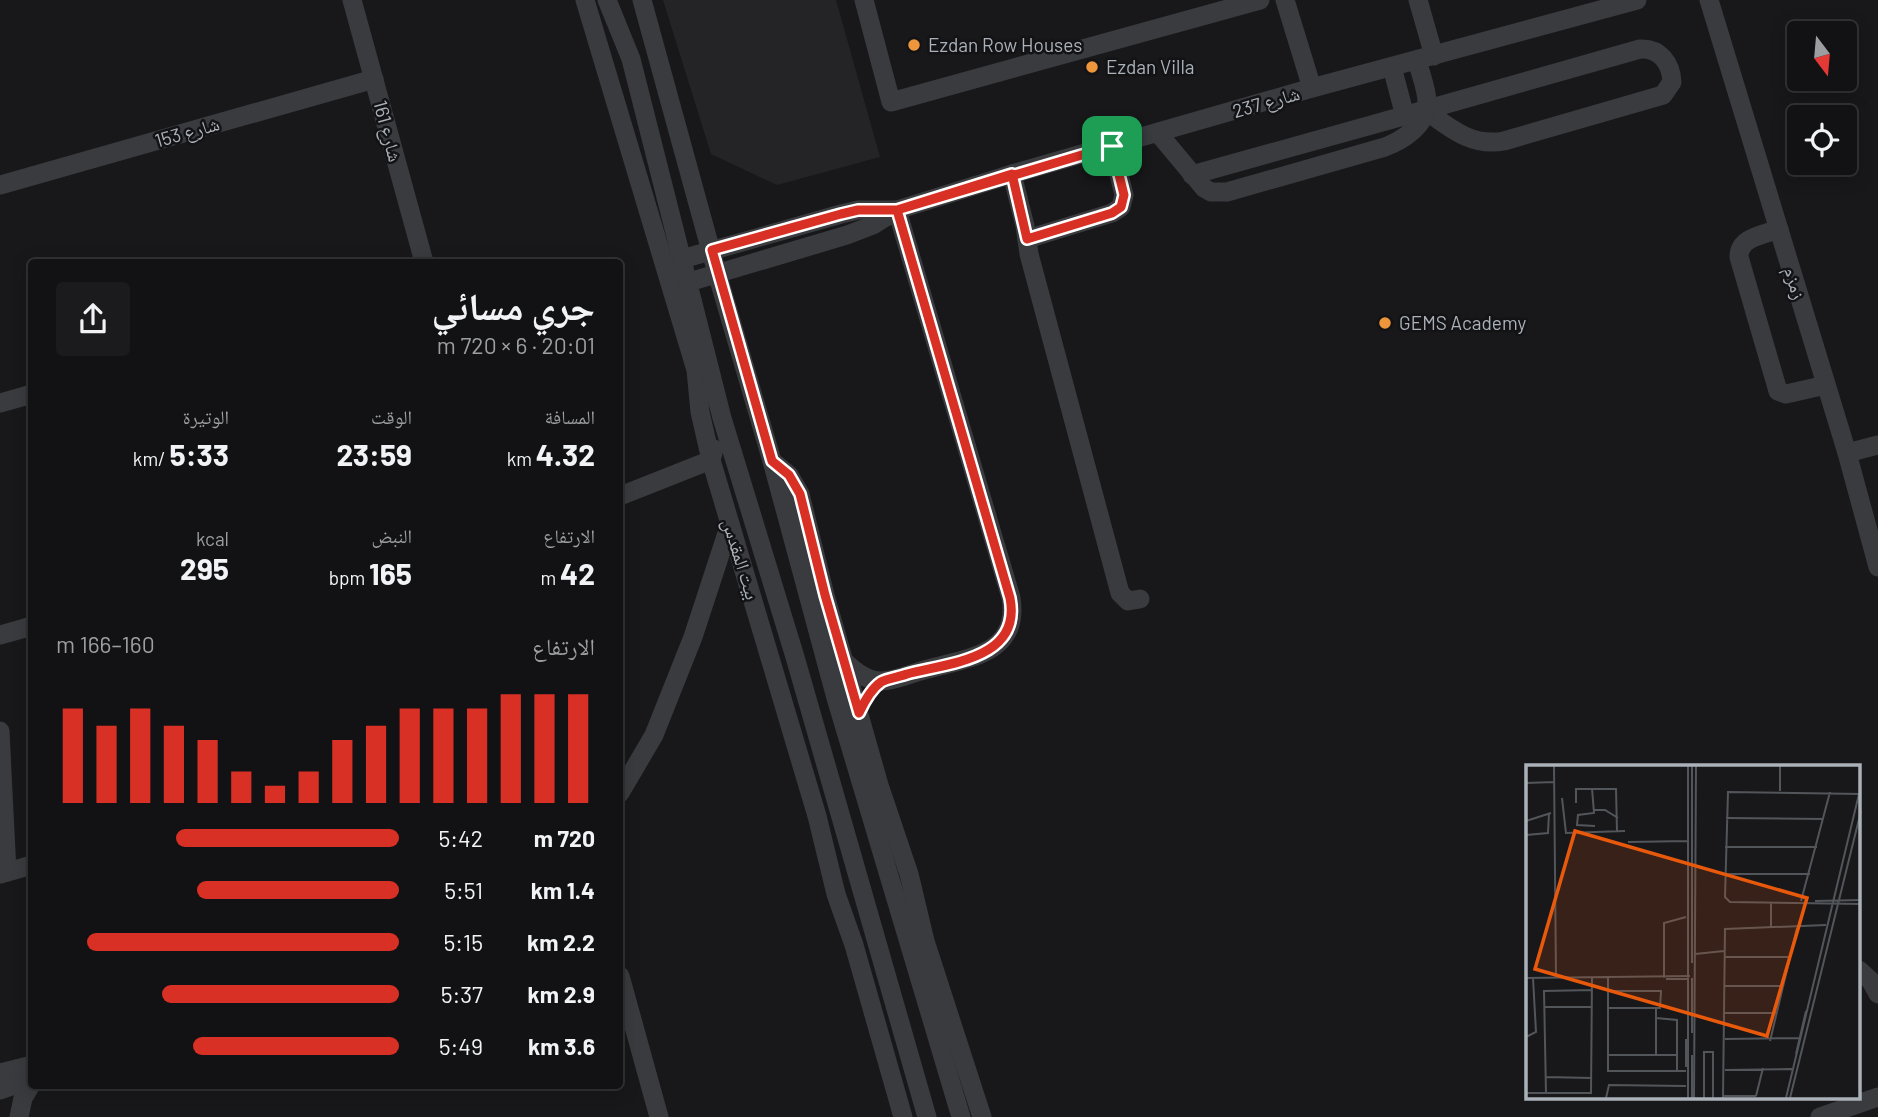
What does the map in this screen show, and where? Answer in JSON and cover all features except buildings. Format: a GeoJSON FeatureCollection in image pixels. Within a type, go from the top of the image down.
{"type":"FeatureCollection","features":[{"type":"Feature","properties":{"kind":"street","name":"شارع 161"},"geometry":{"type":"LineString","coordinates":[[352,0],[423,259]]}},
{"type":"Feature","properties":{"kind":"street","name":"بيت المقدس"},"geometry":{"type":"LineString","coordinates":[[585,0],[696,370],[700,412],[711,460],[903,1117]]}},
{"type":"Feature","properties":{"kind":"street","name":"بيت المقدس"},"geometry":{"type":"LineString","coordinates":[[607,0],[631,59],[722,418],[795,657],[927,1117]]}},
{"type":"Feature","properties":{"kind":"street"},"geometry":{"type":"LineString","coordinates":[[642,0],[836,698],[961,1117]]}},
{"type":"Feature","properties":{"kind":"street"},"geometry":{"type":"LineString","coordinates":[[864,0],[891,102],[1260,0]]}},
{"type":"Feature","properties":{"kind":"street"},"geometry":{"type":"LineString","coordinates":[[1285,0],[1312,88]]}},
{"type":"Feature","properties":{"kind":"street"},"geometry":{"type":"LineString","coordinates":[[1405,116],[1418,0]]}},
{"type":"Feature","properties":{"kind":"street","name":"شارع 237"},"geometry":{"type":"LineString","coordinates":[[689,282],[847,235],[873,225],[897,210],[1012,174],[1312,88],[1637,0]]}},
{"type":"Feature","properties":{"kind":"street","name":"زمزم"},"geometry":{"type":"LineString","coordinates":[[1709,0],[1847,453],[1878,567]]}},
{"type":"Feature","properties":{"kind":"street"},"geometry":{"type":"LineString","coordinates":[[1192,176],[1425,110],[1640,50],[1653,51],[1663,57],[1668,62],[1672,77],[1670,88],[1663,95],[1494,143],[1467,138],[1425,110]]}},
{"type":"Feature","properties":{"kind":"street"},"geometry":{"type":"LineString","coordinates":[[1158,133],[1204,188],[1211,192],[1227,192],[1395,143],[1413,129],[1425,110],[1427,101],[1413,61]]}},
{"type":"Feature","properties":{"kind":"street","name":"شارع 153"},"geometry":{"type":"LineString","coordinates":[[0,185],[374,79]]}},
{"type":"Feature","properties":{"kind":"street"},"geometry":{"type":"LineString","coordinates":[[1027,239],[1112,213],[1121,207],[1124,195],[1112,146]]}},
{"type":"Feature","properties":{"kind":"street"},"geometry":{"type":"LineString","coordinates":[[1012,174],[1029,254],[1120,593],[1128,601],[1140,598]]}},
{"type":"Feature","properties":{"kind":"street","name":"شارع 237"},"geometry":{"type":"LineString","coordinates":[[682,259],[858,210],[897,210]]}},
{"type":"Feature","properties":{"kind":"street"},"geometry":{"type":"LineString","coordinates":[[844,661],[863,676],[882,681],[989,651],[1004,638],[1009,629],[1012,609],[897,210]]}},
{"type":"Feature","properties":{"kind":"street"},"geometry":{"type":"LineString","coordinates":[[1779,229],[1744,241],[1739,248],[1739,257],[1778,391],[1786,394],[1826,385]]}},
{"type":"Feature","properties":{"kind":"street"},"geometry":{"type":"LineString","coordinates":[[0,403],[28,395]]}},
{"type":"Feature","properties":{"kind":"street"},"geometry":{"type":"LineString","coordinates":[[623,494],[711,460],[722,418]]}},
{"type":"Feature","properties":{"kind":"street"},"geometry":{"type":"LineString","coordinates":[[1847,453],[1878,445]]}},
{"type":"Feature","properties":{"kind":"street"},"geometry":{"type":"LineString","coordinates":[[772,461],[789,475],[800,494],[885,804],[909,874],[925,941],[982,1117]]}},
{"type":"Feature","properties":{"kind":"street"},"geometry":{"type":"LineString","coordinates":[[623,788],[654,735],[694,636],[730,524]]}},
{"type":"Feature","properties":{"kind":"street"},"geometry":{"type":"LineString","coordinates":[[0,635],[28,627]]}},
{"type":"Feature","properties":{"kind":"street"},"geometry":{"type":"LineString","coordinates":[[859,713],[882,681]]}},
{"type":"Feature","properties":{"kind":"street"},"geometry":{"type":"LineString","coordinates":[[0,731],[4,873],[28,866]]}},
{"type":"Feature","properties":{"kind":"street"},"geometry":{"type":"LineString","coordinates":[[1860,971],[1871,981],[1878,994]]}},
{"type":"Feature","properties":{"kind":"street"},"geometry":{"type":"LineString","coordinates":[[623,987],[659,1117]]}},
{"type":"Feature","properties":{"kind":"street"},"geometry":{"type":"LineString","coordinates":[[0,1073],[28,1066]]}},
{"type":"Feature","properties":{"kind":"street"},"geometry":{"type":"LineString","coordinates":[[914,1071],[939,1117]]}},
{"type":"Feature","properties":{"kind":"street"},"geometry":{"type":"LineString","coordinates":[[0,1090],[28,1082]]}},
{"type":"Feature","properties":{"kind":"street"},"geometry":{"type":"LineString","coordinates":[[18,1117],[28,1089]]}},
{"type":"Feature","properties":{"kind":"street"},"geometry":{"type":"LineString","coordinates":[[0,1097],[18,1117]]}},
{"type":"Feature","properties":{"kind":"street"},"geometry":{"type":"LineString","coordinates":[[1820,1117],[1878,1097]]}},
{"type":"Feature","properties":{"kind":"shaded area"},"geometry":{"type":"Polygon","coordinates":[[[663,0],[836,0],[880,157],[777,185],[711,154],[663,0]]]}},
{"type":"Feature","properties":{"kind":"place","name":"Ezdan Row Houses"},"geometry":{"type":"Point","coordinates":[914,45]}},
{"type":"Feature","properties":{"kind":"place","name":"Ezdan Villa"},"geometry":{"type":"Point","coordinates":[1092,67]}},
{"type":"Feature","properties":{"kind":"place","name":"GEMS Academy"},"geometry":{"type":"Point","coordinates":[1385,323]}},
{"type":"Feature","properties":{"kind":"route"},"geometry":{"type":"LineString","coordinates":[[1112,146],[1012,174],[897,210],[858,210],[712,250],[772,461],[789,475],[800,494],[825,595],[859,713],[882,681],[989,651],[1004,638],[1012,619],[1010,598],[897,210],[954,192],[1012,174],[1027,239],[1112,213],[1121,207],[1124,195],[1112,146]]}}]}
